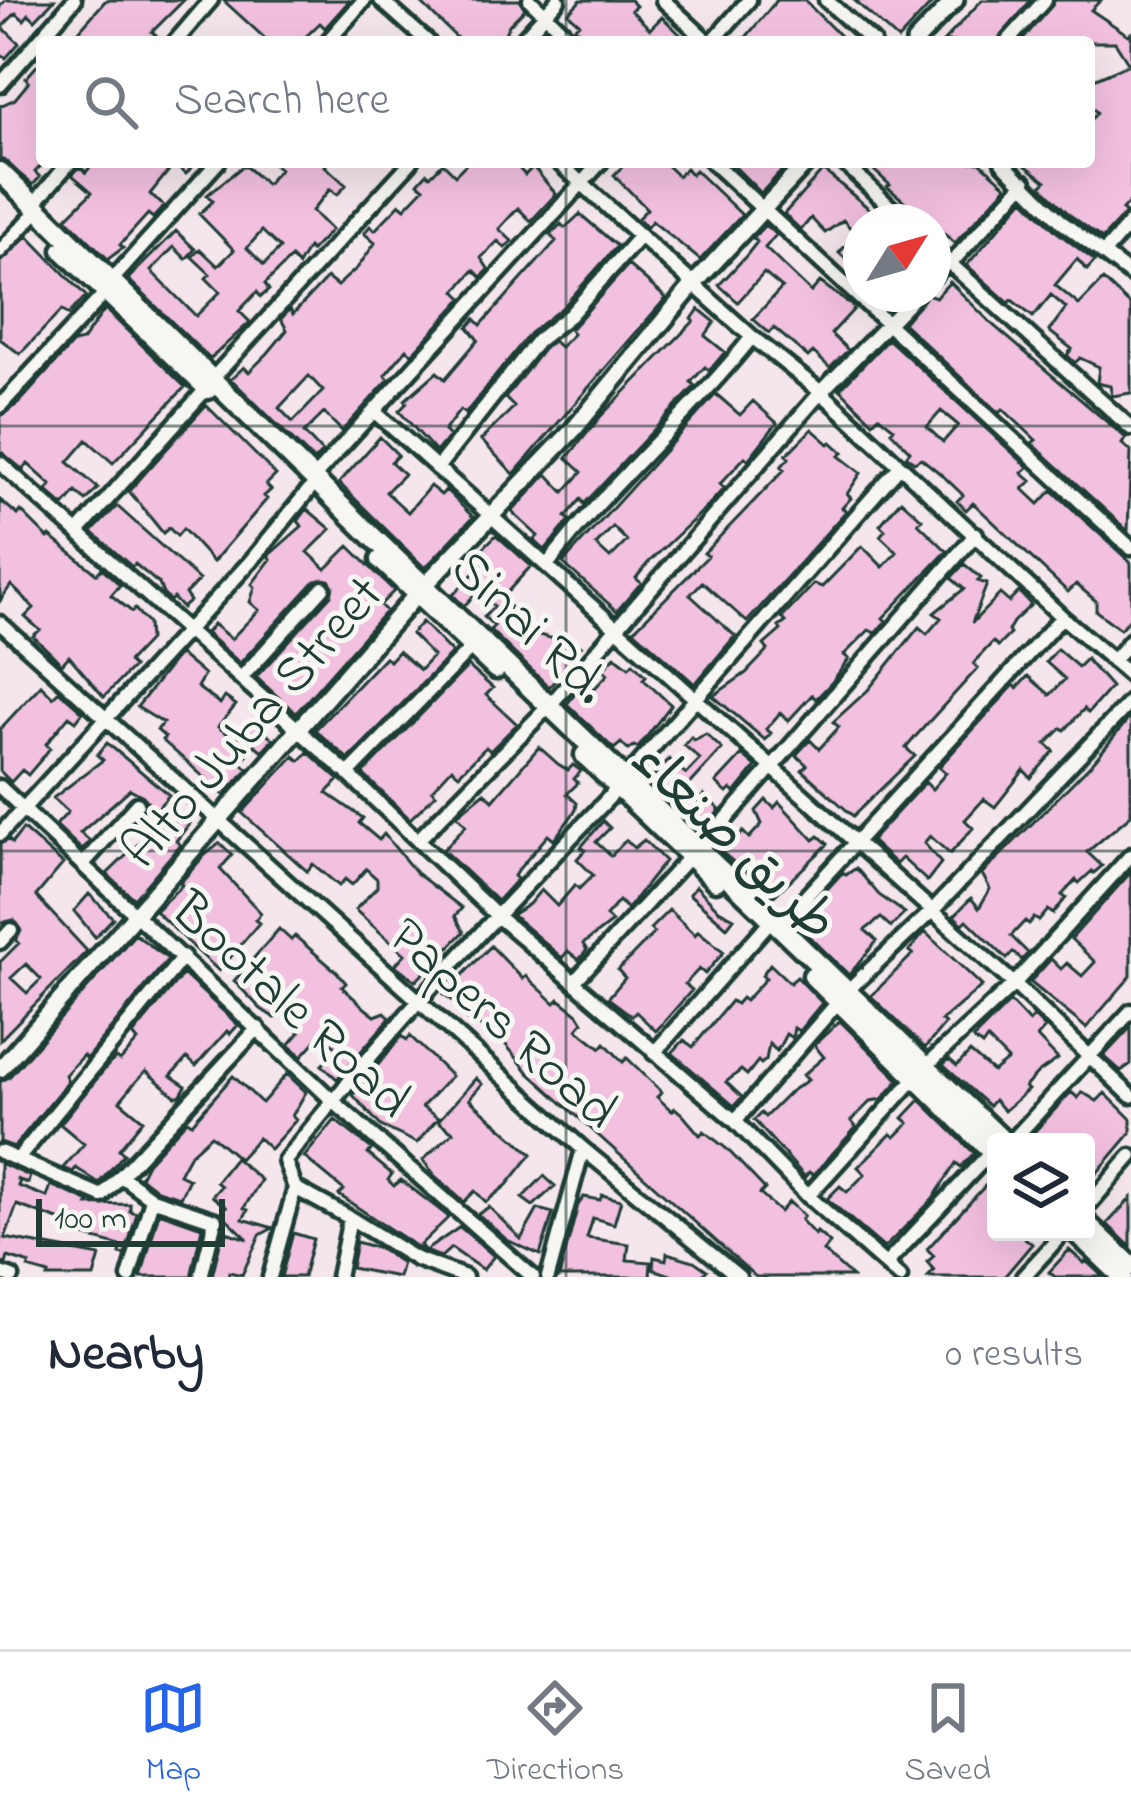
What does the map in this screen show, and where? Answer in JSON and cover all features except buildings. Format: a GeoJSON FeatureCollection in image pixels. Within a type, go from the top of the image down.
{"type":"FeatureCollection","features":[{"type":"Feature","properties":{"kind":"main road"},"geometry":{"type":"LineString","coordinates":[[0,172],[32,211]]}},
{"type":"Feature","properties":{"kind":"main road","name":"طريق صنعاء"},"geometry":{"type":"LineString","coordinates":[[0,187],[110,285],[421,590],[472,646],[547,708],[987,1135]]}},
{"type":"Feature","properties":{"kind":"main road","name":"Sinai Rd."},"geometry":{"type":"LineString","coordinates":[[421,590],[547,708]]}},
{"type":"Feature","properties":{"kind":"main road"},"geometry":{"type":"LineString","coordinates":[[1095,1232],[1131,1266]]}},
{"type":"Feature","properties":{"kind":"main road"},"geometry":{"type":"LineString","coordinates":[[1085,1241],[1123,1277]]}},
{"type":"Feature","properties":{"kind":"street"},"geometry":{"type":"LineString","coordinates":[[43,36],[74,0]]}},
{"type":"Feature","properties":{"kind":"street"},"geometry":{"type":"LineString","coordinates":[[180,36],[211,0]]}},
{"type":"Feature","properties":{"kind":"street"},"geometry":{"type":"LineString","coordinates":[[332,36],[364,0]]}},
{"type":"Feature","properties":{"kind":"street"},"geometry":{"type":"LineString","coordinates":[[381,0],[421,36]]}},
{"type":"Feature","properties":{"kind":"street"},"geometry":{"type":"LineString","coordinates":[[530,0],[568,36]]}},
{"type":"Feature","properties":{"kind":"street"},"geometry":{"type":"LineString","coordinates":[[525,36],[558,0]]}},
{"type":"Feature","properties":{"kind":"street"},"geometry":{"type":"LineString","coordinates":[[663,0],[703,36]]}},
{"type":"Feature","properties":{"kind":"street"},"geometry":{"type":"LineString","coordinates":[[716,36],[749,0]]}},
{"type":"Feature","properties":{"kind":"street"},"geometry":{"type":"LineString","coordinates":[[826,0],[866,36]]}},
{"type":"Feature","properties":{"kind":"street"},"geometry":{"type":"LineString","coordinates":[[921,36],[955,0]]}},
{"type":"Feature","properties":{"kind":"street"},"geometry":{"type":"LineString","coordinates":[[1012,36],[1040,2]]}},
{"type":"Feature","properties":{"kind":"street"},"geometry":{"type":"LineString","coordinates":[[0,86],[36,44]]}},
{"type":"Feature","properties":{"kind":"street"},"geometry":{"type":"LineString","coordinates":[[0,251],[65,168]]}},
{"type":"Feature","properties":{"kind":"street"},"geometry":{"type":"LineString","coordinates":[[0,406],[213,168]]}},
{"type":"Feature","properties":{"kind":"street"},"geometry":{"type":"LineString","coordinates":[[78,532],[406,168]]}},
{"type":"Feature","properties":{"kind":"street"},"geometry":{"type":"LineString","coordinates":[[564,168],[752,337],[821,392],[1131,676]]}},
{"type":"Feature","properties":{"kind":"street"},"geometry":{"type":"LineString","coordinates":[[0,834],[188,629],[311,484],[595,168]]}},
{"type":"Feature","properties":{"kind":"street"},"geometry":{"type":"LineString","coordinates":[[718,168],[1131,548]]}},
{"type":"Feature","properties":{"kind":"street","name":"Alto Juba Street"},"geometry":{"type":"LineString","coordinates":[[0,1069],[490,512],[574,429],[693,285],[802,168]]}},
{"type":"Feature","properties":{"kind":"street"},"geometry":{"type":"LineString","coordinates":[[849,168],[886,204]]}},
{"type":"Feature","properties":{"kind":"street"},"geometry":{"type":"LineString","coordinates":[[1009,168],[1063,223],[1131,275]]}},
{"type":"Feature","properties":{"kind":"street"},"geometry":{"type":"LineString","coordinates":[[951,261],[1025,182]]}},
{"type":"Feature","properties":{"kind":"street"},"geometry":{"type":"LineString","coordinates":[[1104,253],[1131,222]]}},
{"type":"Feature","properties":{"kind":"street"},"geometry":{"type":"LineString","coordinates":[[437,468],[538,340],[570,314],[640,236]]}},
{"type":"Feature","properties":{"kind":"street"},"geometry":{"type":"LineString","coordinates":[[951,265],[1131,428]]}},
{"type":"Feature","properties":{"kind":"street"},"geometry":{"type":"LineString","coordinates":[[418,840],[547,708],[821,392],[899,312]]}},
{"type":"Feature","properties":{"kind":"street"},"geometry":{"type":"LineString","coordinates":[[548,563],[599,501],[706,394],[752,337]]}},
{"type":"Feature","properties":{"kind":"street"},"geometry":{"type":"LineString","coordinates":[[376,413],[1014,984],[1131,1096]]}},
{"type":"Feature","properties":{"kind":"street"},"geometry":{"type":"LineString","coordinates":[[0,463],[348,774],[496,915],[735,1121],[808,1196],[900,1277]]}},
{"type":"Feature","properties":{"kind":"street"},"geometry":{"type":"LineString","coordinates":[[270,1277],[296,1188],[285,1161],[332,1100],[496,915],[622,783],[900,466]]}},
{"type":"Feature","properties":{"kind":"street"},"geometry":{"type":"LineString","coordinates":[[574,982],[976,535]]}},
{"type":"Feature","properties":{"kind":"street"},"geometry":{"type":"LineString","coordinates":[[242,678],[323,589]]}},
{"type":"Feature","properties":{"kind":"street"},"geometry":{"type":"LineString","coordinates":[[654,1053],[1062,617]]}},
{"type":"Feature","properties":{"kind":"street","name":"Papers Road"},"geometry":{"type":"LineString","coordinates":[[0,622],[583,1149],[739,1277]]}},
{"type":"Feature","properties":{"kind":"street"},"geometry":{"type":"LineString","coordinates":[[1113,661],[1131,640]]}},
{"type":"Feature","properties":{"kind":"street"},"geometry":{"type":"LineString","coordinates":[[348,774],[472,646]]}},
{"type":"Feature","properties":{"kind":"street"},"geometry":{"type":"LineString","coordinates":[[735,1121],[843,996],[931,912],[1131,700]]}},
{"type":"Feature","properties":{"kind":"street","name":"Bootale Road"},"geometry":{"type":"LineString","coordinates":[[0,787],[332,1100],[532,1277]]}},
{"type":"Feature","properties":{"kind":"street"},"geometry":{"type":"LineString","coordinates":[[83,864],[137,804]]}},
{"type":"Feature","properties":{"kind":"street"},"geometry":{"type":"LineString","coordinates":[[808,1196],[920,1072],[1014,984],[1131,855]]}},
{"type":"Feature","properties":{"kind":"street"},"geometry":{"type":"LineString","coordinates":[[0,942],[11,930]]}},
{"type":"Feature","properties":{"kind":"street"},"geometry":{"type":"LineString","coordinates":[[18,1159],[182,957]]}},
{"type":"Feature","properties":{"kind":"street"},"geometry":{"type":"LineString","coordinates":[[1015,1133],[1131,1012]]}},
{"type":"Feature","properties":{"kind":"street"},"geometry":{"type":"LineString","coordinates":[[0,1152],[102,1196],[259,1028]]}},
{"type":"Feature","properties":{"kind":"street"},"geometry":{"type":"LineString","coordinates":[[548,1277],[583,1149]]}},
{"type":"Feature","properties":{"kind":"street"},"geometry":{"type":"LineString","coordinates":[[1095,1198],[1131,1156]]}},
{"type":"Feature","properties":{"kind":"street"},"geometry":{"type":"LineString","coordinates":[[886,1264],[987,1162]]}},
{"type":"Feature","properties":{"kind":"street"},"geometry":{"type":"LineString","coordinates":[[121,1176],[152,1198],[215,1220],[201,1277]]}},
{"type":"Feature","properties":{"kind":"street"},"geometry":{"type":"LineString","coordinates":[[296,1188],[416,1259],[465,1277]]}},
{"type":"Feature","properties":{"kind":"street"},"geometry":{"type":"LineString","coordinates":[[129,1277],[152,1198]]}},
{"type":"Feature","properties":{"kind":"street"},"geometry":{"type":"LineString","coordinates":[[338,1277],[350,1218]]}},
{"type":"Feature","properties":{"kind":"street"},"geometry":{"type":"LineString","coordinates":[[1023,1277],[1056,1241]]}},
{"type":"Feature","properties":{"kind":"street"},"geometry":{"type":"LineString","coordinates":[[411,1277],[416,1259]]}},
{"type":"Feature","properties":{"kind":"street"},"geometry":{"type":"LineString","coordinates":[[0,1273],[12,1277]]}}]}
